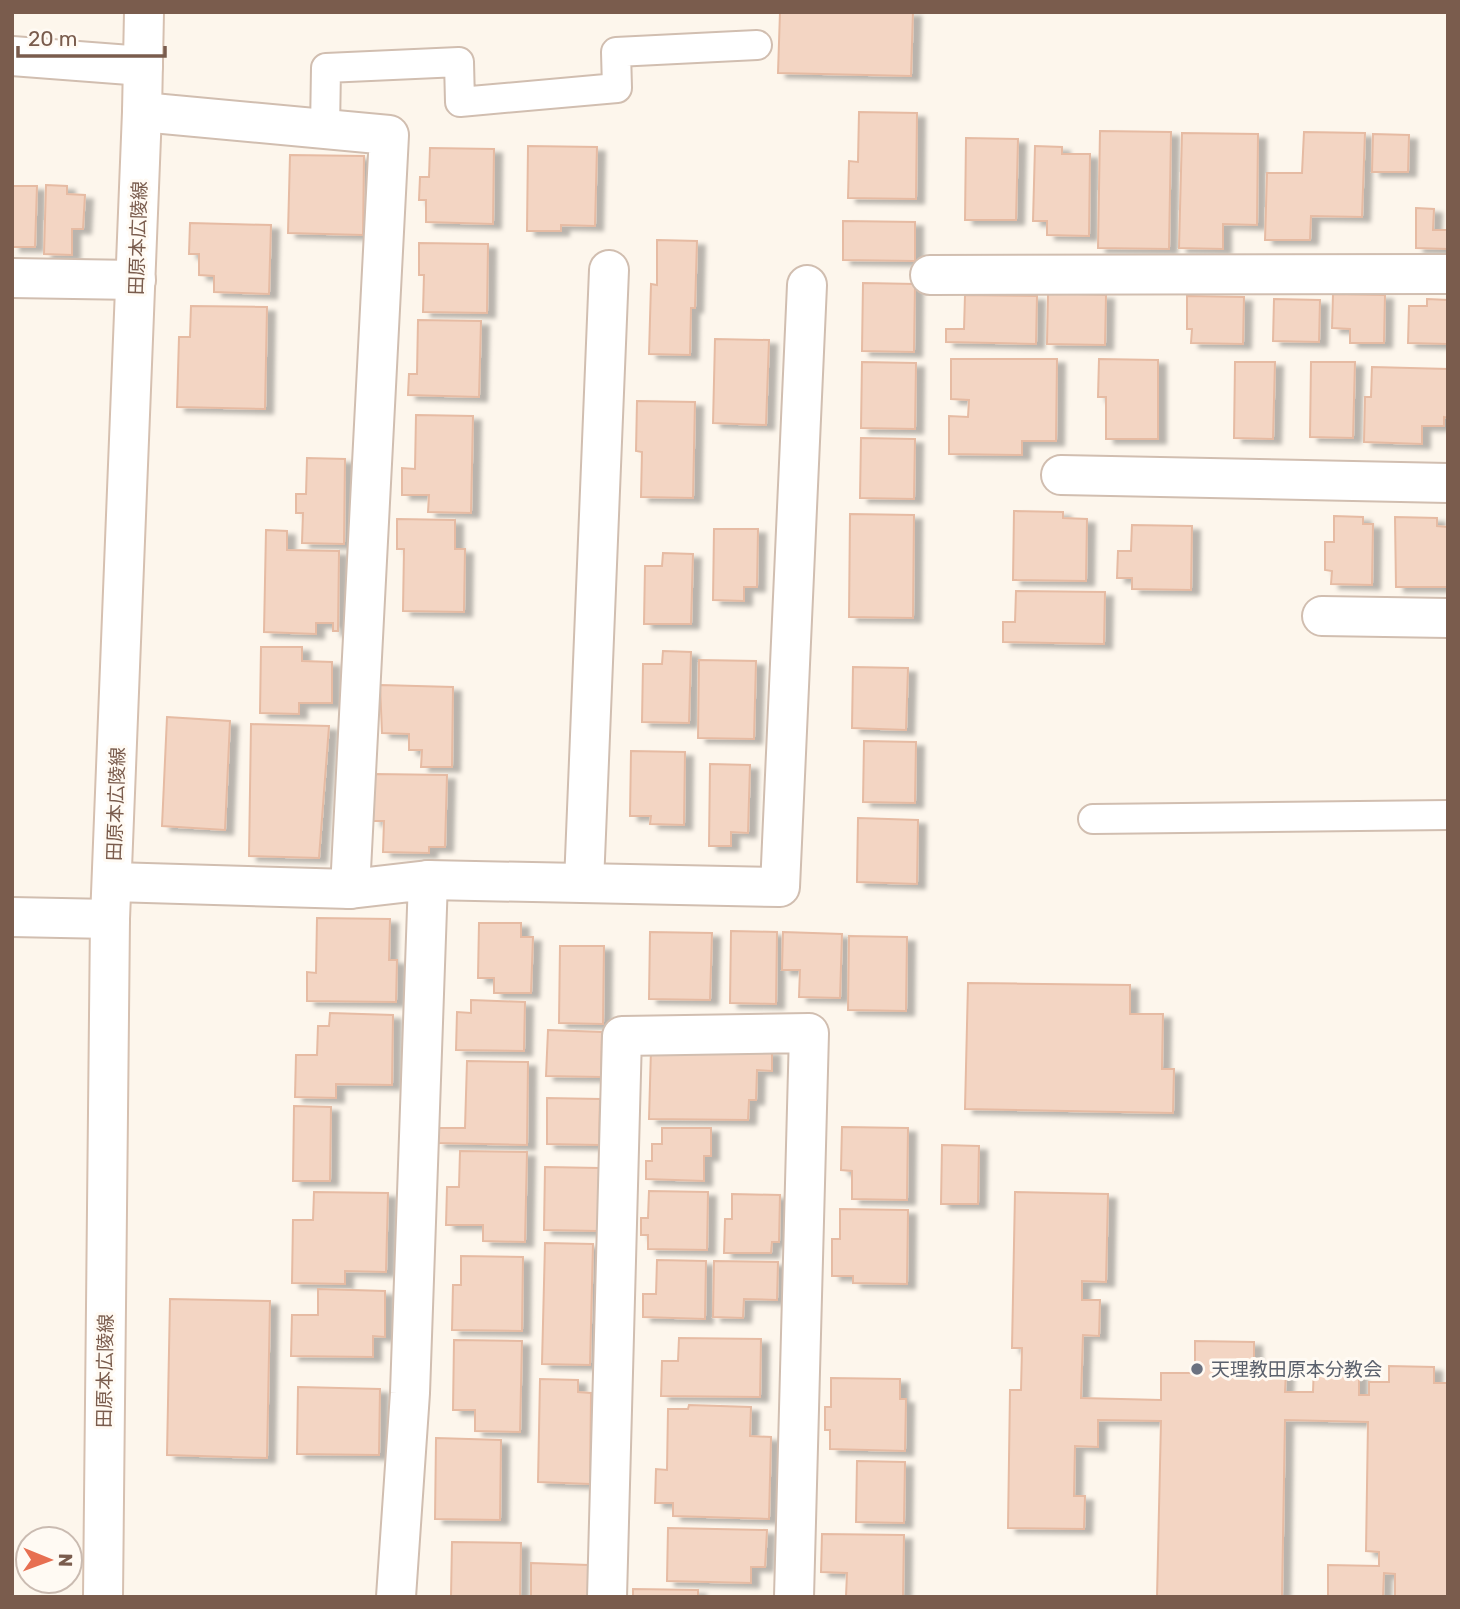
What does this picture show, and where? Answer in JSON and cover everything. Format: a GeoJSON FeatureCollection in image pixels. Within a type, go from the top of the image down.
{"type":"FeatureCollection","features":[{"type":"Feature","properties":{"kind":"street","name":"田原本広陵線"},"geometry":{"type":"LineString","coordinates":[[103,1597],[110,919],[144,12]]}},
{"type":"Feature","properties":{"kind":"street"},"geometry":{"type":"LineString","coordinates":[[12,56],[143,66]]}},
{"type":"Feature","properties":{"kind":"street"},"geometry":{"type":"LineString","coordinates":[[142,113],[389,135],[350,888]]}},
{"type":"Feature","properties":{"kind":"street"},"geometry":{"type":"LineString","coordinates":[[584,883],[608,270]]}},
{"type":"Feature","properties":{"kind":"street"},"geometry":{"type":"LineString","coordinates":[[930,275],[1448,274]]}},
{"type":"Feature","properties":{"kind":"street"},"geometry":{"type":"LineString","coordinates":[[12,278],[136,280]]}},
{"type":"Feature","properties":{"kind":"street"},"geometry":{"type":"LineString","coordinates":[[113,882],[350,888],[428,880],[780,887],[807,285]]}},
{"type":"Feature","properties":{"kind":"street"},"geometry":{"type":"LineString","coordinates":[[1061,475],[1448,483]]}},
{"type":"Feature","properties":{"kind":"street"},"geometry":{"type":"LineString","coordinates":[[1322,616],[1448,618]]}},
{"type":"Feature","properties":{"kind":"street"},"geometry":{"type":"LineString","coordinates":[[396,1597],[410,1393],[428,880]]}},
{"type":"Feature","properties":{"kind":"street"},"geometry":{"type":"LineString","coordinates":[[12,917],[110,919]]}},
{"type":"Feature","properties":{"kind":"street"},"geometry":{"type":"LineString","coordinates":[[607,1597],[622,1036],[809,1033],[794,1597]]}},
{"type":"Feature","properties":{"kind":"lane"},"geometry":{"type":"LineString","coordinates":[[326,129],[326,68],[459,62],[460,102],[617,88],[617,52],[757,45]]}},
{"type":"Feature","properties":{"kind":"lane"},"geometry":{"type":"LineString","coordinates":[[1093,819],[1448,815]]}},
{"type":"Feature","properties":{"kind":"building"},"geometry":{"type":"Polygon","coordinates":[[[780,12],[913,12],[911,76],[778,73],[780,12]]]}},
{"type":"Feature","properties":{"kind":"building"},"geometry":{"type":"Polygon","coordinates":[[[859,112],[917,113],[916,199],[848,198],[849,161],[858,162],[859,112]]]}},
{"type":"Feature","properties":{"kind":"building"},"geometry":{"type":"Polygon","coordinates":[[[1100,131],[1171,132],[1169,249],[1098,248],[1100,131]]]}},
{"type":"Feature","properties":{"kind":"building"},"geometry":{"type":"Polygon","coordinates":[[[1304,132],[1365,133],[1362,217],[1311,216],[1310,240],[1265,240],[1267,173],[1302,173],[1304,132]]]}},
{"type":"Feature","properties":{"kind":"building"},"geometry":{"type":"Polygon","coordinates":[[[1182,133],[1258,134],[1257,225],[1223,224],[1223,249],[1179,248],[1182,133]]]}},
{"type":"Feature","properties":{"kind":"building"},"geometry":{"type":"Polygon","coordinates":[[[1373,134],[1409,135],[1408,172],[1372,172],[1373,134]]]}},
{"type":"Feature","properties":{"kind":"building"},"geometry":{"type":"Polygon","coordinates":[[[966,138],[1018,139],[1016,220],[965,220],[966,138]]]}},
{"type":"Feature","properties":{"kind":"building"},"geometry":{"type":"Polygon","coordinates":[[[528,146],[597,147],[595,226],[561,225],[561,231],[527,231],[528,146]]]}},
{"type":"Feature","properties":{"kind":"building"},"geometry":{"type":"Polygon","coordinates":[[[1035,146],[1062,147],[1062,154],[1090,154],[1089,236],[1047,235],[1047,221],[1033,221],[1035,146]]]}},
{"type":"Feature","properties":{"kind":"building"},"geometry":{"type":"Polygon","coordinates":[[[430,148],[494,149],[493,224],[426,222],[426,200],[419,200],[420,177],[429,177],[430,148]]]}},
{"type":"Feature","properties":{"kind":"building"},"geometry":{"type":"Polygon","coordinates":[[[290,155],[364,156],[363,235],[288,233],[290,155]]]}},
{"type":"Feature","properties":{"kind":"building"},"geometry":{"type":"Polygon","coordinates":[[[46,185],[67,186],[67,194],[85,195],[83,229],[72,229],[72,255],[44,254],[46,185]]]}},
{"type":"Feature","properties":{"kind":"building"},"geometry":{"type":"Polygon","coordinates":[[[12,186],[37,186],[35,247],[12,247],[12,186]]]}},
{"type":"Feature","properties":{"kind":"building"},"geometry":{"type":"Polygon","coordinates":[[[1416,208],[1434,209],[1433,230],[1448,230],[1448,249],[1416,248],[1416,208]]]}},
{"type":"Feature","properties":{"kind":"building"},"geometry":{"type":"Polygon","coordinates":[[[843,221],[915,222],[915,261],[843,260],[843,221]]]}},
{"type":"Feature","properties":{"kind":"building"},"geometry":{"type":"Polygon","coordinates":[[[190,223],[271,225],[269,294],[214,292],[214,276],[199,275],[199,254],[189,254],[190,223]]]}},
{"type":"Feature","properties":{"kind":"building"},"geometry":{"type":"Polygon","coordinates":[[[657,240],[697,241],[695,308],[691,308],[690,355],[649,354],[651,284],[657,285],[657,240]]]}},
{"type":"Feature","properties":{"kind":"building"},"geometry":{"type":"Polygon","coordinates":[[[419,243],[488,244],[487,313],[423,312],[424,275],[419,275],[419,243]]]}},
{"type":"Feature","properties":{"kind":"building"},"geometry":{"type":"Polygon","coordinates":[[[863,283],[915,284],[914,352],[862,351],[863,283]]]}},
{"type":"Feature","properties":{"kind":"building"},"geometry":{"type":"Polygon","coordinates":[[[1048,293],[1106,295],[1105,345],[1047,344],[1048,293]]]}},
{"type":"Feature","properties":{"kind":"building"},"geometry":{"type":"Polygon","coordinates":[[[1333,294],[1385,295],[1384,343],[1350,343],[1350,329],[1332,328],[1333,294]]]}},
{"type":"Feature","properties":{"kind":"building"},"geometry":{"type":"Polygon","coordinates":[[[965,295],[1037,296],[1036,344],[946,342],[946,329],[964,329],[965,295]]]}},
{"type":"Feature","properties":{"kind":"building"},"geometry":{"type":"Polygon","coordinates":[[[1187,296],[1244,297],[1243,344],[1191,343],[1192,329],[1187,329],[1187,296]]]}},
{"type":"Feature","properties":{"kind":"building"},"geometry":{"type":"Polygon","coordinates":[[[1274,299],[1320,300],[1319,342],[1273,341],[1274,299]]]}},
{"type":"Feature","properties":{"kind":"building"},"geometry":{"type":"Polygon","coordinates":[[[1427,299],[1448,300],[1448,344],[1408,343],[1409,306],[1427,306],[1427,299]]]}},
{"type":"Feature","properties":{"kind":"building"},"geometry":{"type":"Polygon","coordinates":[[[191,306],[267,307],[265,409],[177,407],[179,337],[190,337],[191,306]]]}},
{"type":"Feature","properties":{"kind":"building"},"geometry":{"type":"Polygon","coordinates":[[[418,320],[481,321],[479,397],[408,395],[409,374],[417,374],[418,320]]]}},
{"type":"Feature","properties":{"kind":"building"},"geometry":{"type":"Polygon","coordinates":[[[715,339],[769,340],[766,425],[713,423],[715,339]]]}},
{"type":"Feature","properties":{"kind":"building"},"geometry":{"type":"Polygon","coordinates":[[[951,359],[1057,359],[1056,441],[1022,441],[1022,455],[949,454],[949,416],[968,417],[969,400],[951,399],[951,359]]]}},
{"type":"Feature","properties":{"kind":"building"},"geometry":{"type":"Polygon","coordinates":[[[1099,359],[1158,360],[1158,439],[1106,439],[1106,397],[1098,397],[1099,359]]]}},
{"type":"Feature","properties":{"kind":"building"},"geometry":{"type":"Polygon","coordinates":[[[862,362],[916,363],[915,429],[861,428],[862,362]]]}},
{"type":"Feature","properties":{"kind":"building"},"geometry":{"type":"Polygon","coordinates":[[[1235,362],[1275,362],[1273,439],[1234,438],[1235,362]]]}},
{"type":"Feature","properties":{"kind":"building"},"geometry":{"type":"Polygon","coordinates":[[[1311,362],[1355,362],[1353,438],[1310,437],[1311,362]]]}},
{"type":"Feature","properties":{"kind":"building"},"geometry":{"type":"Polygon","coordinates":[[[1372,367],[1448,369],[1448,418],[1444,417],[1444,426],[1422,426],[1422,444],[1364,442],[1365,397],[1371,397],[1372,367]]]}},
{"type":"Feature","properties":{"kind":"building"},"geometry":{"type":"Polygon","coordinates":[[[637,401],[695,402],[693,498],[641,497],[642,452],[636,451],[637,401]]]}},
{"type":"Feature","properties":{"kind":"building"},"geometry":{"type":"Polygon","coordinates":[[[416,415],[473,416],[471,513],[428,512],[429,495],[402,495],[402,468],[415,469],[416,415]]]}},
{"type":"Feature","properties":{"kind":"building"},"geometry":{"type":"Polygon","coordinates":[[[861,438],[915,439],[914,499],[860,498],[861,438]]]}},
{"type":"Feature","properties":{"kind":"building"},"geometry":{"type":"Polygon","coordinates":[[[307,458],[345,459],[344,544],[302,543],[303,513],[296,513],[296,494],[306,494],[307,458]]]}},
{"type":"Feature","properties":{"kind":"building"},"geometry":{"type":"Polygon","coordinates":[[[1014,511],[1063,512],[1063,518],[1087,519],[1086,581],[1013,580],[1014,511]]]}},
{"type":"Feature","properties":{"kind":"building"},"geometry":{"type":"Polygon","coordinates":[[[850,514],[914,515],[913,618],[849,617],[850,514]]]}},
{"type":"Feature","properties":{"kind":"building"},"geometry":{"type":"Polygon","coordinates":[[[1334,516],[1363,517],[1363,524],[1373,524],[1372,585],[1331,584],[1332,571],[1325,570],[1325,542],[1334,542],[1334,516]]]}},
{"type":"Feature","properties":{"kind":"building"},"geometry":{"type":"Polygon","coordinates":[[[1395,517],[1437,518],[1437,526],[1448,527],[1448,587],[1396,587],[1395,517]]]}},
{"type":"Feature","properties":{"kind":"building"},"geometry":{"type":"Polygon","coordinates":[[[397,519],[455,520],[455,549],[465,549],[464,612],[403,611],[404,549],[397,549],[397,519]]]}},
{"type":"Feature","properties":{"kind":"building"},"geometry":{"type":"Polygon","coordinates":[[[1132,525],[1192,526],[1191,590],[1132,589],[1132,578],[1117,578],[1118,551],[1131,551],[1132,525]]]}},
{"type":"Feature","properties":{"kind":"building"},"geometry":{"type":"Polygon","coordinates":[[[714,529],[758,529],[757,587],[744,587],[744,601],[713,600],[714,529]]]}},
{"type":"Feature","properties":{"kind":"building"},"geometry":{"type":"Polygon","coordinates":[[[266,530],[287,531],[287,550],[339,551],[338,631],[333,631],[333,623],[316,623],[316,634],[264,632],[266,530]]]}},
{"type":"Feature","properties":{"kind":"building"},"geometry":{"type":"Polygon","coordinates":[[[663,553],[693,554],[691,624],[644,624],[645,566],[662,566],[663,553]]]}},
{"type":"Feature","properties":{"kind":"building"},"geometry":{"type":"Polygon","coordinates":[[[1016,591],[1105,592],[1104,644],[1003,642],[1003,622],[1015,622],[1016,591]]]}},
{"type":"Feature","properties":{"kind":"building"},"geometry":{"type":"Polygon","coordinates":[[[261,647],[302,647],[302,661],[332,662],[332,703],[299,703],[299,714],[260,713],[261,647]]]}},
{"type":"Feature","properties":{"kind":"building"},"geometry":{"type":"Polygon","coordinates":[[[663,651],[691,652],[689,723],[642,722],[643,664],[662,664],[663,651]]]}},
{"type":"Feature","properties":{"kind":"building"},"geometry":{"type":"Polygon","coordinates":[[[699,660],[756,661],[754,739],[698,738],[699,660]]]}},
{"type":"Feature","properties":{"kind":"building"},"geometry":{"type":"Polygon","coordinates":[[[853,667],[908,668],[906,730],[852,728],[853,667]]]}},
{"type":"Feature","properties":{"kind":"building"},"geometry":{"type":"Polygon","coordinates":[[[380,685],[453,687],[452,767],[421,767],[422,750],[409,750],[409,734],[382,733],[380,685]]]}},
{"type":"Feature","properties":{"kind":"building"},"geometry":{"type":"Polygon","coordinates":[[[167,717],[230,721],[225,830],[162,826],[167,717]]]}},
{"type":"Feature","properties":{"kind":"building"},"geometry":{"type":"Polygon","coordinates":[[[251,724],[329,726],[319,858],[249,856],[251,724]]]}},
{"type":"Feature","properties":{"kind":"building"},"geometry":{"type":"Polygon","coordinates":[[[864,741],[916,742],[915,803],[863,802],[864,741]]]}},
{"type":"Feature","properties":{"kind":"building"},"geometry":{"type":"Polygon","coordinates":[[[631,751],[685,752],[684,825],[650,824],[651,816],[630,816],[631,751]]]}},
{"type":"Feature","properties":{"kind":"building"},"geometry":{"type":"Polygon","coordinates":[[[710,764],[750,765],[748,833],[731,832],[731,846],[709,846],[710,764]]]}},
{"type":"Feature","properties":{"kind":"building"},"geometry":{"type":"Polygon","coordinates":[[[374,774],[447,775],[445,847],[429,847],[429,853],[383,852],[384,821],[373,821],[374,774]]]}},
{"type":"Feature","properties":{"kind":"building"},"geometry":{"type":"Polygon","coordinates":[[[858,818],[918,820],[917,884],[857,882],[858,818]]]}},
{"type":"Feature","properties":{"kind":"building"},"geometry":{"type":"Polygon","coordinates":[[[317,918],[390,919],[389,960],[397,960],[396,1002],[307,1001],[307,972],[316,973],[317,918]]]}},
{"type":"Feature","properties":{"kind":"building"},"geometry":{"type":"Polygon","coordinates":[[[479,923],[521,923],[521,937],[533,937],[531,993],[494,993],[494,978],[478,978],[479,923]]]}},
{"type":"Feature","properties":{"kind":"building"},"geometry":{"type":"Polygon","coordinates":[[[731,931],[777,932],[776,1004],[730,1003],[731,931]]]}},
{"type":"Feature","properties":{"kind":"building"},"geometry":{"type":"Polygon","coordinates":[[[650,932],[712,933],[710,1000],[649,999],[650,932]]]}},
{"type":"Feature","properties":{"kind":"building"},"geometry":{"type":"Polygon","coordinates":[[[783,932],[842,934],[840,998],[799,997],[800,970],[782,970],[783,932]]]}},
{"type":"Feature","properties":{"kind":"building"},"geometry":{"type":"Polygon","coordinates":[[[849,936],[907,937],[906,1011],[848,1010],[849,936]]]}},
{"type":"Feature","properties":{"kind":"building"},"geometry":{"type":"Polygon","coordinates":[[[560,946],[604,946],[603,1024],[559,1023],[560,946]]]}},
{"type":"Feature","properties":{"kind":"building"},"geometry":{"type":"Polygon","coordinates":[[[968,983],[1130,985],[1130,1014],[1163,1014],[1162,1069],[1174,1069],[1173,1113],[965,1109],[968,983]]]}},
{"type":"Feature","properties":{"kind":"building"},"geometry":{"type":"Polygon","coordinates":[[[471,1000],[525,1002],[524,1051],[456,1050],[457,1012],[471,1013],[471,1000]]]}},
{"type":"Feature","properties":{"kind":"building"},"geometry":{"type":"Polygon","coordinates":[[[330,1013],[393,1015],[392,1085],[336,1084],[336,1098],[295,1097],[296,1055],[317,1055],[318,1026],[329,1026],[330,1013]]]}},
{"type":"Feature","properties":{"kind":"building"},"geometry":{"type":"Polygon","coordinates":[[[548,1030],[602,1032],[601,1077],[546,1076],[548,1030]]]}},
{"type":"Feature","properties":{"kind":"building"},"geometry":{"type":"Polygon","coordinates":[[[651,1049],[772,1051],[772,1071],[757,1070],[756,1100],[749,1100],[748,1120],[649,1119],[651,1049]]]}},
{"type":"Feature","properties":{"kind":"building"},"geometry":{"type":"Polygon","coordinates":[[[467,1061],[528,1062],[527,1145],[437,1143],[437,1128],[465,1128],[467,1061]]]}},
{"type":"Feature","properties":{"kind":"building"},"geometry":{"type":"Polygon","coordinates":[[[547,1098],[600,1099],[599,1145],[547,1144],[547,1098]]]}},
{"type":"Feature","properties":{"kind":"building"},"geometry":{"type":"Polygon","coordinates":[[[294,1106],[331,1107],[330,1181],[293,1181],[294,1106]]]}},
{"type":"Feature","properties":{"kind":"building"},"geometry":{"type":"Polygon","coordinates":[[[842,1127],[908,1128],[907,1200],[852,1199],[852,1171],[841,1170],[842,1127]]]}},
{"type":"Feature","properties":{"kind":"building"},"geometry":{"type":"Polygon","coordinates":[[[662,1128],[711,1128],[711,1156],[704,1156],[704,1181],[646,1179],[646,1161],[652,1161],[652,1144],[662,1144],[662,1128]]]}},
{"type":"Feature","properties":{"kind":"building"},"geometry":{"type":"Polygon","coordinates":[[[942,1145],[979,1146],[978,1204],[941,1204],[942,1145]]]}},
{"type":"Feature","properties":{"kind":"building"},"geometry":{"type":"Polygon","coordinates":[[[460,1151],[527,1152],[525,1242],[483,1241],[483,1225],[446,1225],[447,1187],[459,1187],[460,1151]]]}},
{"type":"Feature","properties":{"kind":"building"},"geometry":{"type":"Polygon","coordinates":[[[545,1167],[599,1168],[598,1231],[544,1230],[545,1167]]]}},
{"type":"Feature","properties":{"kind":"building"},"geometry":{"type":"Polygon","coordinates":[[[649,1191],[708,1192],[707,1250],[648,1249],[648,1235],[641,1235],[641,1218],[648,1218],[649,1191]]]}},
{"type":"Feature","properties":{"kind":"building"},"geometry":{"type":"Polygon","coordinates":[[[314,1192],[388,1193],[386,1272],[345,1271],[345,1284],[292,1283],[293,1220],[313,1220],[314,1192]]]}},
{"type":"Feature","properties":{"kind":"building"},"geometry":{"type":"Polygon","coordinates":[[[1015,1192],[1108,1194],[1106,1282],[1082,1281],[1082,1300],[1100,1300],[1099,1336],[1083,1335],[1081,1398],[1161,1400],[1161,1373],[1195,1373],[1195,1341],[1254,1342],[1254,1371],[1286,1372],[1285,1392],[1313,1392],[1314,1365],[1359,1366],[1359,1395],[1369,1395],[1369,1382],[1389,1382],[1389,1366],[1434,1367],[1434,1383],[1448,1383],[1448,1597],[1395,1597],[1395,1574],[1384,1573],[1383,1597],[1328,1597],[1328,1565],[1379,1566],[1379,1552],[1366,1551],[1368,1422],[1285,1420],[1282,1597],[1157,1597],[1161,1421],[1098,1420],[1098,1447],[1075,1446],[1074,1496],[1085,1496],[1084,1529],[1008,1528],[1010,1390],[1021,1390],[1022,1348],[1012,1348],[1015,1192]]]}},
{"type":"Feature","properties":{"kind":"building"},"geometry":{"type":"Polygon","coordinates":[[[732,1194],[780,1195],[779,1242],[772,1242],[771,1253],[724,1253],[725,1219],[732,1219],[732,1194]]]}},
{"type":"Feature","properties":{"kind":"building"},"geometry":{"type":"Polygon","coordinates":[[[840,1209],[908,1210],[907,1284],[853,1283],[853,1276],[832,1276],[832,1239],[840,1239],[840,1209]]]}},
{"type":"Feature","properties":{"kind":"building"},"geometry":{"type":"Polygon","coordinates":[[[545,1243],[593,1244],[590,1365],[542,1364],[545,1243]]]}},
{"type":"Feature","properties":{"kind":"building"},"geometry":{"type":"Polygon","coordinates":[[[461,1256],[523,1257],[522,1331],[452,1330],[453,1285],[461,1285],[461,1256]]]}},
{"type":"Feature","properties":{"kind":"building"},"geometry":{"type":"Polygon","coordinates":[[[657,1260],[706,1261],[705,1319],[643,1317],[643,1294],[656,1294],[657,1260]]]}},
{"type":"Feature","properties":{"kind":"building"},"geometry":{"type":"Polygon","coordinates":[[[714,1261],[778,1262],[777,1300],[744,1299],[743,1318],[713,1317],[714,1261]]]}},
{"type":"Feature","properties":{"kind":"building"},"geometry":{"type":"Polygon","coordinates":[[[318,1289],[385,1291],[385,1337],[373,1336],[373,1357],[291,1356],[292,1315],[318,1315],[318,1289]]]}},
{"type":"Feature","properties":{"kind":"building"},"geometry":{"type":"Polygon","coordinates":[[[170,1299],[270,1301],[267,1458],[167,1455],[170,1299]]]}},
{"type":"Feature","properties":{"kind":"building"},"geometry":{"type":"Polygon","coordinates":[[[679,1338],[761,1339],[760,1397],[661,1396],[662,1361],[678,1361],[679,1338]]]}},
{"type":"Feature","properties":{"kind":"building"},"geometry":{"type":"Polygon","coordinates":[[[454,1340],[522,1341],[520,1432],[475,1431],[475,1410],[453,1410],[454,1340]]]}},
{"type":"Feature","properties":{"kind":"building"},"geometry":{"type":"Polygon","coordinates":[[[831,1378],[900,1379],[900,1399],[906,1399],[905,1451],[830,1449],[830,1430],[825,1430],[825,1407],[831,1407],[831,1378]]]}},
{"type":"Feature","properties":{"kind":"building"},"geometry":{"type":"Polygon","coordinates":[[[540,1379],[578,1380],[578,1392],[591,1393],[590,1484],[538,1482],[540,1379]]]}},
{"type":"Feature","properties":{"kind":"building"},"geometry":{"type":"Polygon","coordinates":[[[298,1387],[380,1389],[379,1455],[297,1454],[298,1387]]]}},
{"type":"Feature","properties":{"kind":"building"},"geometry":{"type":"Polygon","coordinates":[[[689,1405],[751,1407],[750,1436],[771,1437],[769,1519],[673,1516],[673,1503],[655,1503],[656,1469],[667,1470],[668,1409],[688,1409],[689,1405]]]}},
{"type":"Feature","properties":{"kind":"building"},"geometry":{"type":"Polygon","coordinates":[[[436,1438],[501,1440],[500,1520],[435,1519],[436,1438]]]}},
{"type":"Feature","properties":{"kind":"building"},"geometry":{"type":"Polygon","coordinates":[[[857,1461],[905,1462],[904,1523],[856,1522],[857,1461]]]}},
{"type":"Feature","properties":{"kind":"building"},"geometry":{"type":"Polygon","coordinates":[[[668,1528],[767,1530],[765,1567],[751,1567],[751,1583],[667,1581],[668,1528]]]}},
{"type":"Feature","properties":{"kind":"building"},"geometry":{"type":"Polygon","coordinates":[[[822,1534],[904,1535],[903,1597],[846,1596],[847,1573],[821,1572],[822,1534]]]}},
{"type":"Feature","properties":{"kind":"building"},"geometry":{"type":"Polygon","coordinates":[[[452,1542],[521,1543],[520,1597],[451,1597],[452,1542]]]}},
{"type":"Feature","properties":{"kind":"building"},"geometry":{"type":"Polygon","coordinates":[[[531,1563],[588,1565],[588,1597],[531,1597],[531,1563]]]}},
{"type":"Feature","properties":{"kind":"building"},"geometry":{"type":"Polygon","coordinates":[[[633,1589],[698,1590],[698,1597],[633,1597],[633,1589]]]}},
{"type":"Feature","properties":{"kind":"place","name":"天理教田原本分教会"},"geometry":{"type":"Point","coordinates":[1197,1369]}}]}
